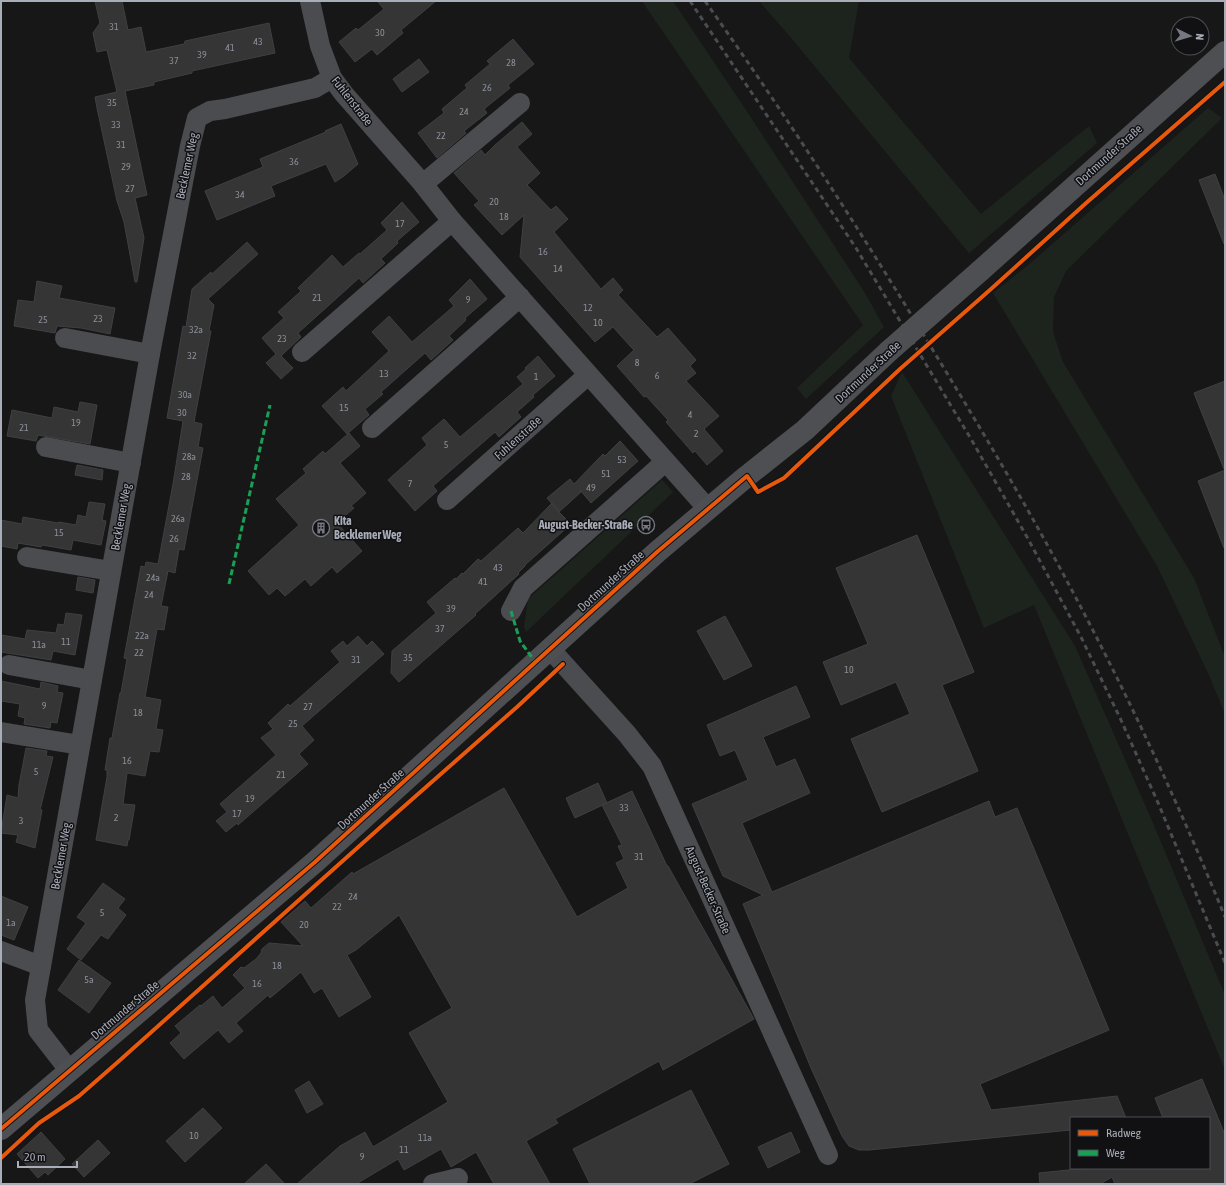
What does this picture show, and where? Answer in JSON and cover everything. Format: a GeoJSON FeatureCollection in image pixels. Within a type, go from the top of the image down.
{"type":"FeatureCollection","features":[{"type":"Feature","properties":{"kind":"main road","name":"Dortmunder Straße"},"geometry":{"type":"LineString","coordinates":[[1,1129],[315,862],[657,552],[747,476],[805,430],[889,351],[1225,52]]}},
{"type":"Feature","properties":{"kind":"street","name":"Fuhlenstraße"},"geometry":{"type":"LineString","coordinates":[[310,1],[320,46],[332,78],[344,94],[423,184],[452,221],[708,509]]}},
{"type":"Feature","properties":{"kind":"street","name":"Becklemer Weg"},"geometry":{"type":"LineString","coordinates":[[69,1070],[38,1030],[35,1000],[150,354],[190,146],[197,118],[210,112],[315,88],[332,78]]}},
{"type":"Feature","properties":{"kind":"street"},"geometry":{"type":"LineString","coordinates":[[423,184],[520,102]]}},
{"type":"Feature","properties":{"kind":"street"},"geometry":{"type":"LineString","coordinates":[[302,352],[452,221]]}},
{"type":"Feature","properties":{"kind":"street"},"geometry":{"type":"LineString","coordinates":[[372,428],[520,297]]}},
{"type":"Feature","properties":{"kind":"street"},"geometry":{"type":"LineString","coordinates":[[65,338],[150,354]]}},
{"type":"Feature","properties":{"kind":"street","name":"Fuhlenstraße"},"geometry":{"type":"LineString","coordinates":[[447,500],[588,375]]}},
{"type":"Feature","properties":{"kind":"street"},"geometry":{"type":"LineString","coordinates":[[46,447],[131,463]]}},
{"type":"Feature","properties":{"kind":"street"},"geometry":{"type":"LineString","coordinates":[[511,611],[523,588],[665,462]]}},
{"type":"Feature","properties":{"kind":"street"},"geometry":{"type":"LineString","coordinates":[[27,557],[111,571]]}},
{"type":"Feature","properties":{"kind":"street","name":"August-Becker-Straße"},"geometry":{"type":"LineString","coordinates":[[550,650],[627,734],[652,766],[828,1155]]}},
{"type":"Feature","properties":{"kind":"street"},"geometry":{"type":"LineString","coordinates":[[9,665],[92,680]]}},
{"type":"Feature","properties":{"kind":"street"},"geometry":{"type":"LineString","coordinates":[[1,732],[80,745]]}},
{"type":"Feature","properties":{"kind":"street"},"geometry":{"type":"LineString","coordinates":[[1,951],[41,966]]}},
{"type":"Feature","properties":{"kind":"street"},"geometry":{"type":"LineString","coordinates":[[433,1184],[458,1178]]}},
{"type":"Feature","properties":{"kind":"shaded area"},"geometry":{"type":"Polygon","coordinates":[[[642,1],[673,1],[865,293],[884,327],[806,399],[797,388],[863,325],[642,1]]]}},
{"type":"Feature","properties":{"kind":"shaded area"},"geometry":{"type":"Polygon","coordinates":[[[759,1],[859,1],[849,58],[981,214],[1089,126],[1097,143],[969,253],[759,1]]]}},
{"type":"Feature","properties":{"kind":"shaded area"},"geometry":{"type":"Polygon","coordinates":[[[1208,108],[1222,118],[1066,271],[1054,297],[1053,332],[1063,362],[1194,578],[1225,657],[1225,714],[1208,673],[1157,566],[993,293],[1027,266],[1208,108]]]}},
{"type":"Feature","properties":{"kind":"shaded area"},"geometry":{"type":"Polygon","coordinates":[[[902,372],[1075,646],[1150,816],[1225,995],[1225,1070],[1034,605],[984,628],[891,396],[902,372]]]}},
{"type":"Feature","properties":{"kind":"shaded area"},"geometry":{"type":"Polygon","coordinates":[[[662,480],[673,492],[526,632],[524,627],[528,599],[662,480]]]}},
{"type":"Feature","properties":{"kind":"building"},"geometry":{"type":"Polygon","coordinates":[[[95,1],[122,1],[128,30],[141,27],[146,52],[184,44],[185,41],[269,23],[275,53],[192,71],[192,73],[154,82],[154,85],[125,91],[147,195],[135,198],[144,238],[137,282],[135,282],[124,222],[117,201],[95,97],[117,92],[107,50],[97,52],[93,33],[100,23],[95,1]]]}},
{"type":"Feature","properties":{"kind":"building"},"geometry":{"type":"Polygon","coordinates":[[[377,1],[436,1],[401,30],[403,33],[377,55],[372,49],[355,62],[339,42],[356,28],[358,30],[384,9],[377,1]]]}},
{"type":"Feature","properties":{"kind":"building"},"geometry":{"type":"Polygon","coordinates":[[[513,39],[534,64],[508,85],[510,88],[484,109],[487,113],[464,131],[466,133],[437,158],[418,133],[444,113],[442,109],[467,88],[465,85],[490,64],[487,61],[513,39]]]}},
{"type":"Feature","properties":{"kind":"building"},"geometry":{"type":"Polygon","coordinates":[[[419,59],[429,72],[402,92],[393,79],[419,59]]]}},
{"type":"Feature","properties":{"kind":"building"},"geometry":{"type":"Polygon","coordinates":[[[522,122],[532,134],[517,147],[540,173],[527,185],[551,210],[556,206],[568,219],[554,232],[601,289],[613,278],[623,290],[618,295],[657,337],[668,328],[696,360],[690,366],[696,373],[686,381],[719,416],[704,429],[723,451],[707,465],[695,451],[693,453],[666,422],[668,420],[646,396],[644,397],[617,366],[634,350],[613,327],[595,342],[520,257],[524,215],[502,235],[474,205],[479,201],[454,173],[481,150],[485,155],[522,122]]]}},
{"type":"Feature","properties":{"kind":"building"},"geometry":{"type":"Polygon","coordinates":[[[341,124],[358,164],[344,176],[335,182],[326,164],[271,186],[275,196],[217,220],[205,191],[263,167],[260,159],[326,132],[325,131],[341,124]]]}},
{"type":"Feature","properties":{"kind":"building"},"geometry":{"type":"Polygon","coordinates":[[[1215,174],[1225,200],[1224,244],[1199,180],[1215,174]]]}},
{"type":"Feature","properties":{"kind":"building"},"geometry":{"type":"Polygon","coordinates":[[[402,202],[419,222],[397,241],[398,243],[381,259],[385,263],[363,283],[359,278],[298,333],[301,337],[281,356],[293,368],[281,379],[266,363],[276,354],[262,338],[284,318],[278,312],[301,291],[298,288],[332,255],[343,267],[359,253],[360,254],[387,230],[381,223],[402,202]]]}},
{"type":"Feature","properties":{"kind":"building"},"geometry":{"type":"Polygon","coordinates":[[[247,242],[258,254],[208,299],[214,305],[209,331],[211,331],[194,422],[202,424],[198,447],[203,448],[184,550],[179,549],[175,573],[168,571],[161,606],[168,607],[164,630],[157,629],[145,697],[161,700],[156,729],[163,730],[159,752],[150,751],[145,776],[127,773],[123,804],[135,805],[127,846],[96,840],[107,777],[107,770],[105,770],[110,738],[112,738],[121,693],[127,659],[124,658],[141,566],[145,567],[146,562],[158,564],[173,484],[183,421],[167,418],[183,326],[186,327],[192,289],[211,272],[212,274],[247,242]]]}},
{"type":"Feature","properties":{"kind":"building"},"geometry":{"type":"Polygon","coordinates":[[[470,279],[487,299],[465,318],[466,320],[449,336],[453,340],[431,360],[425,353],[381,392],[383,394],[365,409],[369,415],[347,434],[322,406],[343,387],[346,391],[389,351],[372,332],[389,316],[412,342],[454,306],[449,300],[470,279]]]}},
{"type":"Feature","properties":{"kind":"building"},"geometry":{"type":"Polygon","coordinates":[[[37,281],[62,286],[59,298],[115,308],[110,334],[81,328],[57,326],[55,333],[14,326],[18,300],[34,302],[37,281]]]}},
{"type":"Feature","properties":{"kind":"building"},"geometry":{"type":"Polygon","coordinates":[[[538,356],[555,376],[533,395],[534,397],[517,412],[521,417],[499,437],[495,432],[433,486],[437,491],[415,511],[388,480],[427,445],[422,438],[444,419],[460,437],[523,384],[517,377],[538,356]]]}},
{"type":"Feature","properties":{"kind":"building"},"geometry":{"type":"Polygon","coordinates":[[[1225,381],[1225,469],[1224,469],[1194,393],[1225,381]]]}},
{"type":"Feature","properties":{"kind":"building"},"geometry":{"type":"Polygon","coordinates":[[[80,402],[97,405],[90,444],[38,435],[36,441],[7,436],[12,410],[52,418],[54,407],[78,412],[80,402]]]}},
{"type":"Feature","properties":{"kind":"building","name":"Kita Becklemer Weg"},"geometry":{"type":"Polygon","coordinates":[[[349,433],[360,446],[340,463],[366,493],[351,506],[354,508],[337,523],[362,551],[337,573],[332,567],[311,586],[305,579],[285,596],[277,588],[269,595],[248,571],[299,525],[276,499],[306,473],[303,469],[323,451],[325,454],[349,433]]]}},
{"type":"Feature","properties":{"kind":"building"},"geometry":{"type":"Polygon","coordinates":[[[620,441],[638,461],[591,503],[580,490],[581,492],[559,512],[571,524],[525,565],[518,573],[519,574],[475,614],[476,615],[399,682],[391,673],[392,651],[436,613],[427,602],[455,578],[456,579],[462,573],[463,574],[478,559],[481,561],[518,528],[523,533],[552,503],[547,498],[570,479],[574,484],[603,454],[605,456],[620,441]]]}},
{"type":"Feature","properties":{"kind":"building"},"geometry":{"type":"Polygon","coordinates":[[[77,465],[103,470],[102,480],[75,475],[77,465]]]}},
{"type":"Feature","properties":{"kind":"building"},"geometry":{"type":"Polygon","coordinates":[[[1225,470],[1225,547],[1224,548],[1198,481],[1225,470]]]}},
{"type":"Feature","properties":{"kind":"building"},"geometry":{"type":"Polygon","coordinates":[[[89,502],[105,504],[102,520],[106,521],[101,545],[73,540],[71,550],[18,543],[17,549],[1,546],[1,520],[22,524],[23,517],[76,525],[78,515],[86,517],[89,502]]]}},
{"type":"Feature","properties":{"kind":"building"},"geometry":{"type":"Polygon","coordinates":[[[917,535],[974,672],[942,685],[978,771],[882,812],[851,739],[910,714],[896,682],[841,705],[823,662],[868,644],[836,568],[917,535]]]}},
{"type":"Feature","properties":{"kind":"building"},"geometry":{"type":"Polygon","coordinates":[[[78,577],[95,580],[93,593],[76,590],[78,577]]]}},
{"type":"Feature","properties":{"kind":"building"},"geometry":{"type":"Polygon","coordinates":[[[66,613],[82,615],[75,655],[53,651],[51,660],[1,652],[1,635],[25,639],[27,630],[56,633],[58,624],[64,625],[66,613]]]}},
{"type":"Feature","properties":{"kind":"building"},"geometry":{"type":"Polygon","coordinates":[[[725,616],[752,666],[724,680],[697,631],[725,616]]]}},
{"type":"Feature","properties":{"kind":"building"},"geometry":{"type":"Polygon","coordinates":[[[358,636],[367,646],[372,641],[384,654],[302,726],[314,740],[299,754],[308,764],[238,825],[237,823],[226,832],[216,821],[227,812],[220,804],[276,755],[261,738],[273,729],[268,723],[288,704],[290,706],[340,662],[331,651],[343,641],[347,646],[358,636]]]}},
{"type":"Feature","properties":{"kind":"building"},"geometry":{"type":"Polygon","coordinates":[[[1,681],[40,689],[41,682],[58,686],[57,692],[63,693],[57,723],[51,722],[50,728],[24,724],[25,718],[18,716],[20,704],[1,701],[1,681]]]}},
{"type":"Feature","properties":{"kind":"building"},"geometry":{"type":"Polygon","coordinates":[[[796,686],[810,717],[763,737],[776,767],[795,759],[810,793],[742,823],[772,892],[989,801],[995,817],[1017,808],[1109,1030],[980,1084],[991,1110],[1117,1096],[1126,1117],[1070,1117],[1070,1130],[869,1150],[859,1150],[849,1146],[842,1136],[811,1068],[743,904],[763,895],[723,876],[692,804],[748,780],[735,750],[720,756],[707,725],[796,686]]]}},
{"type":"Feature","properties":{"kind":"building"},"geometry":{"type":"Polygon","coordinates":[[[26,748],[47,751],[46,756],[53,757],[40,810],[42,810],[35,848],[16,842],[18,835],[1,833],[7,795],[18,798],[26,748]]]}},
{"type":"Feature","properties":{"kind":"building"},"geometry":{"type":"Polygon","coordinates":[[[598,783],[607,803],[575,818],[566,798],[598,783]]]}},
{"type":"Feature","properties":{"kind":"building"},"geometry":{"type":"Polygon","coordinates":[[[504,788],[577,917],[628,888],[616,863],[624,859],[618,846],[622,845],[602,805],[632,791],[667,866],[754,1019],[663,1070],[659,1061],[555,1119],[558,1123],[526,1141],[550,1184],[494,1184],[476,1152],[451,1167],[441,1149],[404,1170],[398,1159],[356,1184],[297,1184],[340,1146],[365,1132],[373,1147],[448,1102],[409,1033],[452,1008],[399,915],[356,950],[347,955],[371,997],[339,1017],[322,988],[314,993],[301,972],[270,998],[268,995],[236,1023],[243,1031],[229,1043],[218,1030],[184,1059],[170,1043],[181,1033],[175,1026],[213,996],[222,1008],[245,988],[233,975],[241,967],[244,968],[256,959],[261,953],[262,949],[269,943],[303,946],[281,922],[305,901],[311,908],[352,872],[353,874],[504,788]]]}},
{"type":"Feature","properties":{"kind":"building"},"geometry":{"type":"Polygon","coordinates":[[[103,883],[125,899],[118,908],[126,915],[108,939],[101,935],[81,960],[67,949],[86,923],[77,917],[103,883]]]}},
{"type":"Feature","properties":{"kind":"building"},"geometry":{"type":"Polygon","coordinates":[[[1,896],[28,907],[14,940],[1,935],[1,896]]]}},
{"type":"Feature","properties":{"kind":"building"},"geometry":{"type":"Polygon","coordinates":[[[79,960],[111,983],[89,1013],[58,990],[79,960]]]}},
{"type":"Feature","properties":{"kind":"building"},"geometry":{"type":"Polygon","coordinates":[[[1202,1079],[1225,1135],[1225,1184],[1115,1184],[1112,1177],[1100,1184],[1040,1184],[1039,1173],[1078,1169],[1210,1169],[1210,1117],[1163,1117],[1155,1098],[1202,1079]]]}},
{"type":"Feature","properties":{"kind":"building"},"geometry":{"type":"Polygon","coordinates":[[[309,1081],[323,1104],[307,1113],[295,1090],[309,1081]]]}},
{"type":"Feature","properties":{"kind":"building"},"geometry":{"type":"Polygon","coordinates":[[[691,1090],[729,1164],[689,1184],[590,1184],[573,1149],[691,1090]]]}},
{"type":"Feature","properties":{"kind":"building"},"geometry":{"type":"Polygon","coordinates":[[[203,1108],[222,1128],[185,1162],[166,1141],[203,1108]]]}},
{"type":"Feature","properties":{"kind":"building"},"geometry":{"type":"Polygon","coordinates":[[[41,1132],[65,1159],[48,1175],[45,1172],[38,1178],[17,1154],[41,1132]]]}},
{"type":"Feature","properties":{"kind":"building"},"geometry":{"type":"Polygon","coordinates":[[[791,1132],[800,1152],[768,1168],[758,1147],[791,1132]]]}},
{"type":"Feature","properties":{"kind":"building"},"geometry":{"type":"Polygon","coordinates":[[[98,1140],[110,1153],[84,1177],[72,1164],[98,1140]]]}},
{"type":"Feature","properties":{"kind":"building"},"geometry":{"type":"Polygon","coordinates":[[[266,1164],[285,1184],[244,1184],[266,1164]]]}},
{"type":"Feature","properties":{"kind":"railway"},"geometry":{"type":"LineString","coordinates":[[690,1],[856,248],[971,439],[1027,537],[1081,637],[1121,720],[1159,805],[1225,963]]}},
{"type":"Feature","properties":{"kind":"railway"},"geometry":{"type":"LineString","coordinates":[[705,1],[816,164],[951,379],[1025,505],[1065,577],[1138,721],[1183,818],[1225,917]]}},
{"type":"Feature","properties":{"kind":"marked path"},"geometry":{"type":"LineString","coordinates":[[229,584],[270,405]]}},
{"type":"Feature","properties":{"kind":"marked path"},"geometry":{"type":"LineString","coordinates":[[511,611],[520,641],[536,663]]}},
{"type":"Feature","properties":{"kind":"cycle path"},"geometry":{"type":"LineString","coordinates":[[1,1129],[315,862],[657,552],[747,476],[758,492],[784,478],[900,369],[1085,204],[1225,82]]}},
{"type":"Feature","properties":{"kind":"cycle path"},"geometry":{"type":"LineString","coordinates":[[1,1158],[39,1123],[79,1096],[119,1061],[517,707],[563,664]]}},
{"type":"Feature","properties":{"kind":"place","name":"August-Becker-Straße"},"geometry":{"type":"Point","coordinates":[646,525]}},
{"type":"Feature","properties":{"kind":"place","name":"Kita Becklemer Weg"},"geometry":{"type":"Point","coordinates":[321,528]}}]}
